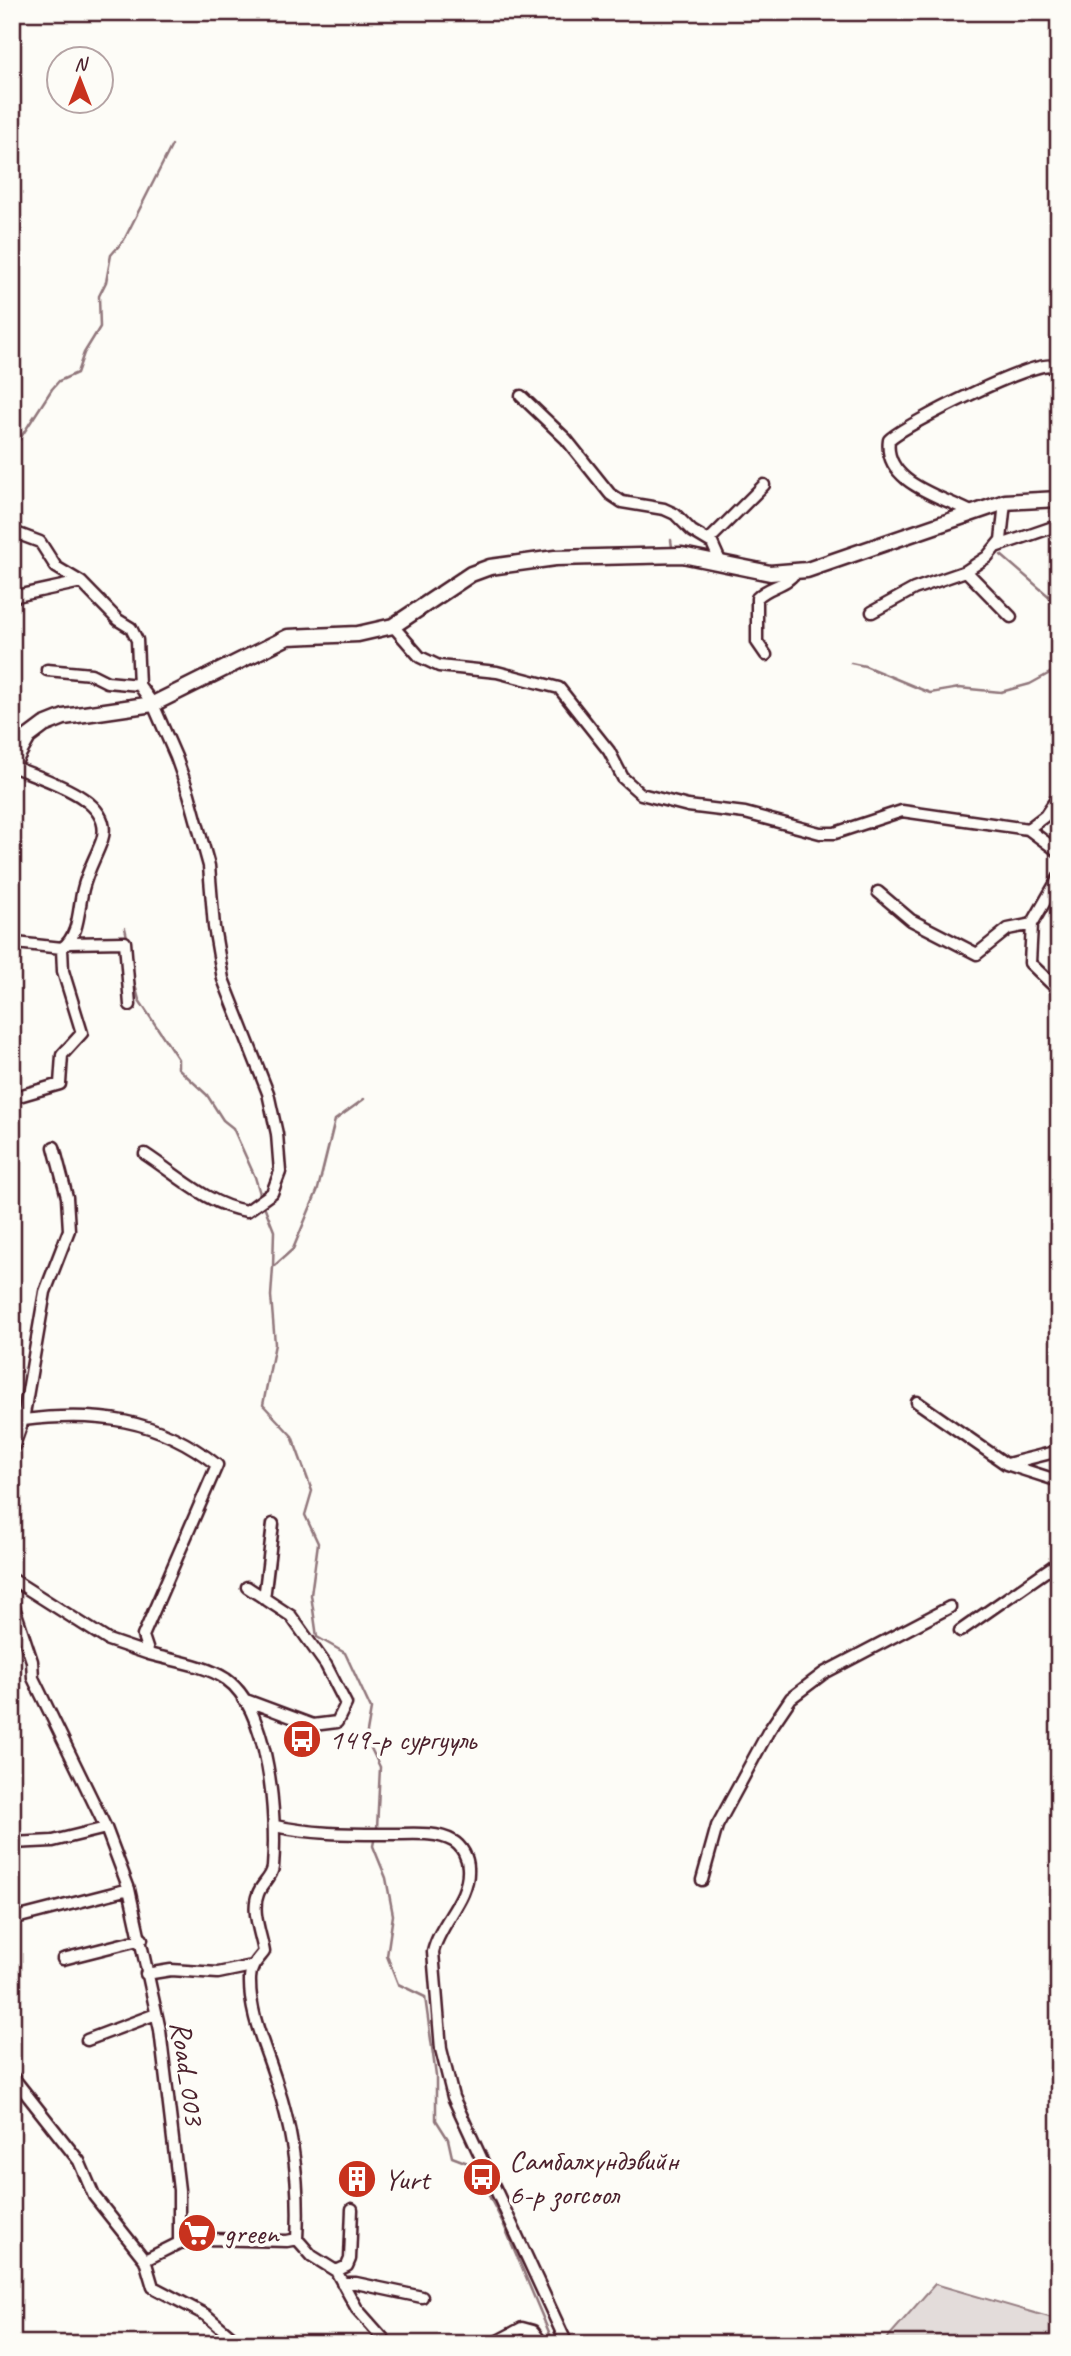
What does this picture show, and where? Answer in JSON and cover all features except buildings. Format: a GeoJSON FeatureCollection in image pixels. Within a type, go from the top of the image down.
{"type":"FeatureCollection","features":[{"type":"Feature","properties":{"kind":"street"},"geometry":{"type":"LineString","coordinates":[[971,512],[899,475],[888,457],[889,440],[980,388],[1048,364],[1059,378]]}},
{"type":"Feature","properties":{"kind":"street"},"geometry":{"type":"LineString","coordinates":[[521,396],[566,439],[610,494],[627,503],[668,510],[692,531],[709,540],[720,561]]}},
{"type":"Feature","properties":{"kind":"street"},"geometry":{"type":"LineString","coordinates":[[709,540],[764,485]]}},
{"type":"Feature","properties":{"kind":"street"},"geometry":{"type":"LineString","coordinates":[[12,1098],[60,1084],[62,1055],[82,1034],[63,971],[66,945],[75,933],[89,865],[103,839],[104,818],[95,807],[77,794],[12,765],[28,737],[44,725],[64,717],[153,704],[288,637],[358,634],[393,626],[471,574],[490,568],[555,558],[682,555],[770,573],[807,570],[1004,502],[1059,499]]}},
{"type":"Feature","properties":{"kind":"street"},"geometry":{"type":"LineString","coordinates":[[999,546],[1004,502]]}},
{"type":"Feature","properties":{"kind":"street"},"geometry":{"type":"LineString","coordinates":[[872,612],[914,589],[966,571],[999,546],[1059,524]]}},
{"type":"Feature","properties":{"kind":"street"},"geometry":{"type":"LineString","coordinates":[[16,533],[40,542],[56,567],[81,582],[118,620],[131,628],[137,640],[139,685],[153,704],[190,794],[209,866],[214,927],[223,979],[268,1093],[280,1172],[272,1193],[247,1210],[213,1199],[145,1154]]}},
{"type":"Feature","properties":{"kind":"street"},"geometry":{"type":"LineString","coordinates":[[766,655],[757,642],[757,598],[763,592],[788,583],[796,571]]}},
{"type":"Feature","properties":{"kind":"street"},"geometry":{"type":"LineString","coordinates":[[966,571],[1011,617]]}},
{"type":"Feature","properties":{"kind":"street"},"geometry":{"type":"LineString","coordinates":[[12,597],[81,582]]}},
{"type":"Feature","properties":{"kind":"street"},"geometry":{"type":"LineString","coordinates":[[393,626],[420,657],[439,666],[497,672],[559,688],[609,751],[623,778],[641,794],[688,806],[745,813],[820,833],[835,833],[902,811],[1028,828],[1059,852]]}},
{"type":"Feature","properties":{"kind":"street"},"geometry":{"type":"LineString","coordinates":[[47,670],[91,674],[107,682],[139,685]]}},
{"type":"Feature","properties":{"kind":"street"},"geometry":{"type":"LineString","coordinates":[[1028,828],[1045,816],[1059,795]]}},
{"type":"Feature","properties":{"kind":"street"},"geometry":{"type":"LineString","coordinates":[[1059,877],[1032,924],[1030,963],[1059,991]]}},
{"type":"Feature","properties":{"kind":"street"},"geometry":{"type":"LineString","coordinates":[[878,892],[911,920],[977,954],[1009,929],[1032,924]]}},
{"type":"Feature","properties":{"kind":"street"},"geometry":{"type":"LineString","coordinates":[[16,943],[66,945],[125,942],[130,1005]]}},
{"type":"Feature","properties":{"kind":"street"},"geometry":{"type":"LineString","coordinates":[[12,1451],[23,1420],[45,1292],[69,1230],[67,1197],[54,1147]]}},
{"type":"Feature","properties":{"kind":"street"},"geometry":{"type":"LineString","coordinates":[[916,1402],[1006,1464],[1059,1481]]}},
{"type":"Feature","properties":{"kind":"street"},"geometry":{"type":"LineString","coordinates":[[23,1420],[109,1417],[173,1434],[217,1465],[143,1636],[149,1654]]}},
{"type":"Feature","properties":{"kind":"street"},"geometry":{"type":"LineString","coordinates":[[1006,1464],[1059,1451]]}},
{"type":"Feature","properties":{"kind":"street"},"geometry":{"type":"LineString","coordinates":[[264,1599],[272,1524]]}},
{"type":"Feature","properties":{"kind":"street"},"geometry":{"type":"LineString","coordinates":[[960,1631],[1059,1562]]}},
{"type":"Feature","properties":{"kind":"street"},"geometry":{"type":"LineString","coordinates":[[12,1579],[108,1640],[217,1673],[230,1681],[255,1723],[272,1780],[275,1826],[273,1868],[271,1875],[258,1891],[254,1906],[264,1952],[252,1966],[250,1980],[256,2024],[278,2087],[299,2185],[297,2239],[312,2256],[336,2272],[357,2309],[388,2344]]}},
{"type":"Feature","properties":{"kind":"street"},"geometry":{"type":"LineString","coordinates":[[243,1699],[313,1726],[337,1722],[346,1704],[326,1665],[290,1616],[247,1587]]}},
{"type":"Feature","properties":{"kind":"street"},"geometry":{"type":"LineString","coordinates":[[702,1880],[717,1826],[768,1732],[791,1698],[824,1673],[950,1606]]}},
{"type":"Feature","properties":{"kind":"street","name":"Road_003"},"geometry":{"type":"LineString","coordinates":[[13,1607],[32,1661],[33,1678],[106,1828],[129,1889],[142,1939],[146,1974],[156,2014],[179,2190],[179,2243]]}},
{"type":"Feature","properties":{"kind":"street"},"geometry":{"type":"LineString","coordinates":[[275,1826],[302,1832],[441,1837],[453,1840],[466,1857],[468,1868],[464,1894],[442,1928],[433,1952],[446,2076],[465,2127],[567,2344]]}},
{"type":"Feature","properties":{"kind":"street"},"geometry":{"type":"LineString","coordinates":[[12,1843],[53,1841],[106,1828]]}},
{"type":"Feature","properties":{"kind":"street"},"geometry":{"type":"LineString","coordinates":[[12,1919],[129,1889]]}},
{"type":"Feature","properties":{"kind":"street"},"geometry":{"type":"LineString","coordinates":[[63,1959],[142,1939]]}},
{"type":"Feature","properties":{"kind":"street"},"geometry":{"type":"LineString","coordinates":[[146,1974],[171,1970],[218,1973],[252,1966]]}},
{"type":"Feature","properties":{"kind":"street"},"geometry":{"type":"LineString","coordinates":[[87,2040],[156,2014]]}},
{"type":"Feature","properties":{"kind":"street"},"geometry":{"type":"LineString","coordinates":[[12,2076],[79,2161],[94,2196],[145,2260],[153,2287],[206,2315],[240,2344]]}},
{"type":"Feature","properties":{"kind":"street"},"geometry":{"type":"LineString","coordinates":[[336,2272],[347,2266],[350,2259],[352,2209]]}},
{"type":"Feature","properties":{"kind":"street"},"geometry":{"type":"LineString","coordinates":[[145,2260],[187,2240],[297,2239]]}},
{"type":"Feature","properties":{"kind":"street"},"geometry":{"type":"LineString","coordinates":[[342,2283],[356,2283],[422,2297]]}},
{"type":"Feature","properties":{"kind":"street"},"geometry":{"type":"LineString","coordinates":[[492,2344],[522,2328],[533,2331],[543,2344]]}},
{"type":"Feature","properties":{"kind":"shaded area"},"geometry":{"type":"Polygon","coordinates":[[[935,2284],[1059,2320],[1059,2344],[882,2344],[935,2284]]]}},
{"type":"Feature","properties":{"kind":"waterway"},"geometry":{"type":"LineString","coordinates":[[12,451],[52,389],[59,381],[77,373],[84,353],[100,327],[99,296],[106,282],[111,255],[124,240],[172,145]]}},
{"type":"Feature","properties":{"kind":"waterway"},"geometry":{"type":"LineString","coordinates":[[671,540],[672,547]]}},
{"type":"Feature","properties":{"kind":"waterway"},"geometry":{"type":"LineString","coordinates":[[1001,555],[1059,605]]}},
{"type":"Feature","properties":{"kind":"waterway"},"geometry":{"type":"LineString","coordinates":[[851,663],[865,666],[930,693],[959,688],[1001,692],[1030,684],[1059,668]]}},
{"type":"Feature","properties":{"kind":"waterway"},"geometry":{"type":"LineString","coordinates":[[125,928],[128,941]]}},
{"type":"Feature","properties":{"kind":"waterway"},"geometry":{"type":"LineString","coordinates":[[131,969],[139,1000],[178,1059],[178,1068],[207,1095],[223,1120],[233,1128],[261,1197]]}},
{"type":"Feature","properties":{"kind":"waterway"},"geometry":{"type":"LineString","coordinates":[[364,1099],[335,1120],[318,1189],[293,1249],[273,1267],[271,1296],[275,1344],[263,1405],[292,1436],[312,1491],[305,1515],[318,1543],[311,1595],[317,1637],[345,1653],[371,1709],[366,1738],[380,1767],[377,1829]]}},
{"type":"Feature","properties":{"kind":"waterway"},"geometry":{"type":"LineString","coordinates":[[263,1203],[274,1231],[273,1267]]}},
{"type":"Feature","properties":{"kind":"waterway"},"geometry":{"type":"LineString","coordinates":[[375,1836],[373,1846],[386,1878],[393,1915],[387,1956],[398,1984],[425,1997],[436,2076],[436,2120],[448,2139],[452,2157],[473,2165],[503,2223],[554,2344]]}},
{"type":"Feature","properties":{"kind":"place","name":"149-р сургууль"},"geometry":{"type":"Point","coordinates":[302,1739]}},
{"type":"Feature","properties":{"kind":"place","name":"Самбалхүндэвийн 6-р зогсоол"},"geometry":{"type":"Point","coordinates":[482,2177]}},
{"type":"Feature","properties":{"kind":"place","name":"Yurt"},"geometry":{"type":"Point","coordinates":[357,2179]}},
{"type":"Feature","properties":{"kind":"place","name":"green"},"geometry":{"type":"Point","coordinates":[197,2233]}}]}
